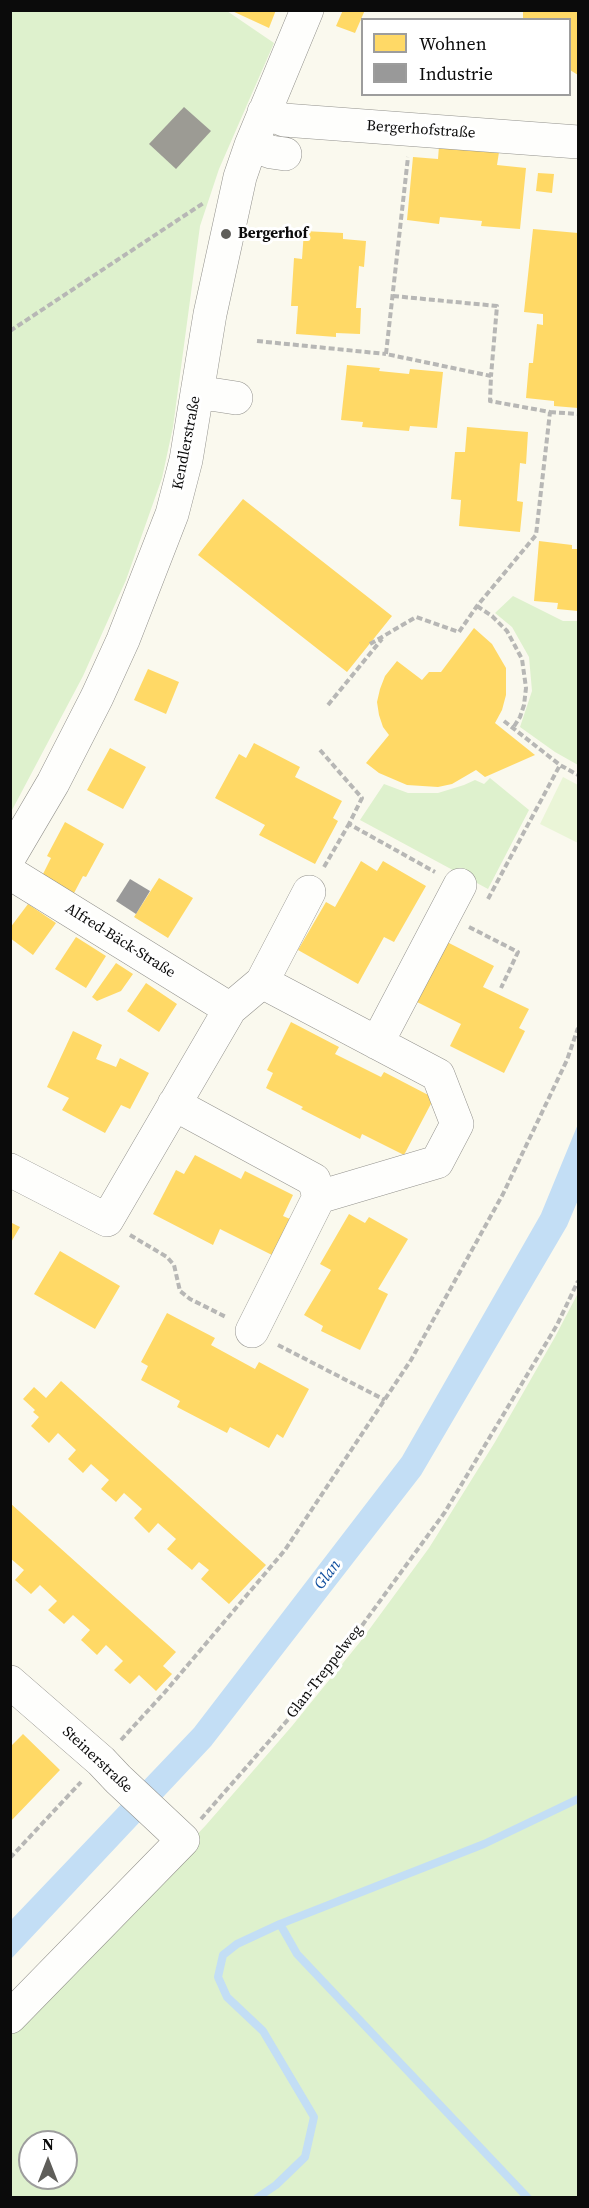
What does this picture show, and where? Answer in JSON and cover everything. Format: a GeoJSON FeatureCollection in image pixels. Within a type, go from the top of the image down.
{"type":"FeatureCollection","features":[{"type":"Feature","properties":{"kind":"street","name":"Kendlerstraße"},"geometry":{"type":"LineString","coordinates":[[10,856],[53,783],[97,698],[123,640],[172,514],[186,460],[226,234],[240,177],[264,112],[307,10]]}},
{"type":"Feature","properties":{"kind":"street","name":"Bergerhofstraße"},"geometry":{"type":"LineString","coordinates":[[264,112],[284,120],[579,142]]}},
{"type":"Feature","properties":{"kind":"street"},"geometry":{"type":"LineString","coordinates":[[251,145],[285,154]]}},
{"type":"Feature","properties":{"kind":"street"},"geometry":{"type":"LineString","coordinates":[[197,392],[236,398]]}},
{"type":"Feature","properties":{"kind":"street","name":"Alfred-Bäck-Straße"},"geometry":{"type":"LineString","coordinates":[[10,873],[230,1010]]}},
{"type":"Feature","properties":{"kind":"street"},"geometry":{"type":"LineString","coordinates":[[377,1043],[458,922],[460,885]]}},
{"type":"Feature","properties":{"kind":"street"},"geometry":{"type":"LineString","coordinates":[[10,1170],[107,1220],[230,1010],[262,982],[309,892]]}},
{"type":"Feature","properties":{"kind":"street"},"geometry":{"type":"LineString","coordinates":[[252,1331],[320,1197],[436,1162],[458,1124],[438,1075],[262,982]]}},
{"type":"Feature","properties":{"kind":"street"},"geometry":{"type":"LineString","coordinates":[[174,1104],[314,1180],[320,1197]]}},
{"type":"Feature","properties":{"kind":"street","name":"Steinerstraße"},"geometry":{"type":"LineString","coordinates":[[10,1682],[109,1770],[179,1837]]}},
{"type":"Feature","properties":{"kind":"street"},"geometry":{"type":"LineString","coordinates":[[10,2017],[179,1837]]}},
{"type":"Feature","properties":{"kind":"path"},"geometry":{"type":"LineString","coordinates":[[386,354],[411,130]]}},
{"type":"Feature","properties":{"kind":"path"},"geometry":{"type":"LineString","coordinates":[[10,331],[203,203],[213,200]]}},
{"type":"Feature","properties":{"kind":"path"},"geometry":{"type":"LineString","coordinates":[[393,296],[497,306],[490,401],[549,412],[579,414]]}},
{"type":"Feature","properties":{"kind":"path"},"geometry":{"type":"LineString","coordinates":[[257,341],[386,354],[491,376]]}},
{"type":"Feature","properties":{"kind":"path"},"geometry":{"type":"LineString","coordinates":[[370,644],[416,617],[459,632],[477,606],[536,535],[549,412]]}},
{"type":"Feature","properties":{"kind":"path"},"geometry":{"type":"LineString","coordinates":[[477,606],[492,616],[507,631],[522,658],[526,688],[524,705],[513,728]]}},
{"type":"Feature","properties":{"kind":"path"},"geometry":{"type":"LineString","coordinates":[[328,705],[384,636]]}},
{"type":"Feature","properties":{"kind":"path"},"geometry":{"type":"LineString","coordinates":[[504,721],[560,765],[579,775]]}},
{"type":"Feature","properties":{"kind":"path"},"geometry":{"type":"LineString","coordinates":[[309,892],[362,798],[320,750]]}},
{"type":"Feature","properties":{"kind":"path"},"geometry":{"type":"LineString","coordinates":[[483,908],[560,765]]}},
{"type":"Feature","properties":{"kind":"path"},"geometry":{"type":"LineString","coordinates":[[349,824],[460,885]]}},
{"type":"Feature","properties":{"kind":"path"},"geometry":{"type":"LineString","coordinates":[[458,922],[478,918]]}},
{"type":"Feature","properties":{"kind":"path"},"geometry":{"type":"LineString","coordinates":[[458,922],[518,952],[501,988]]}},
{"type":"Feature","properties":{"kind":"path"},"geometry":{"type":"LineString","coordinates":[[10,1858],[109,1770],[165,1692],[285,1550],[411,1360],[503,1194],[567,1060],[579,1028]]}},
{"type":"Feature","properties":{"kind":"path","name":"Glan-Treppelweg"},"geometry":{"type":"LineString","coordinates":[[179,1837],[320,1683],[445,1512],[556,1325],[579,1281]]}},
{"type":"Feature","properties":{"kind":"green space"},"geometry":{"type":"Polygon","coordinates":[[[11,11],[227,11],[274,43],[219,169],[200,226],[173,427],[162,478],[126,580],[83,676],[11,812],[11,11]]]}},
{"type":"Feature","properties":{"kind":"green space"},"geometry":{"type":"Polygon","coordinates":[[[513,596],[563,621],[578,621],[578,765],[520,727],[532,691],[529,657],[512,627],[495,613],[513,596]]]}},
{"type":"Feature","properties":{"kind":"green space"},"geometry":{"type":"Polygon","coordinates":[[[563,777],[578,785],[578,843],[540,824],[563,777]]]}},
{"type":"Feature","properties":{"kind":"green space"},"geometry":{"type":"Polygon","coordinates":[[[490,778],[529,810],[488,889],[360,820],[384,784],[408,793],[438,793],[475,780],[484,784],[490,778]]]}},
{"type":"Feature","properties":{"kind":"green space"},"geometry":{"type":"Polygon","coordinates":[[[578,1293],[578,2197],[11,2198],[11,2027],[206,1825],[292,1726],[360,1642],[429,1548],[495,1442],[578,1293]]]}},
{"type":"Feature","properties":{"kind":"water","name":"Glan"},"geometry":{"type":"Polygon","coordinates":[[[578,1124],[578,1200],[567,1226],[421,1475],[211,1746],[11,1959],[11,1920],[194,1728],[402,1457],[541,1214],[578,1124]]]}},
{"type":"Feature","properties":{"kind":"building: Wohnen"},"geometry":{"type":"Polygon","coordinates":[[[230,10],[276,10],[269,28],[230,10]]]}},
{"type":"Feature","properties":{"kind":"building: Wohnen"},"geometry":{"type":"Polygon","coordinates":[[[343,10],[365,10],[355,33],[336,26],[343,10]]]}},
{"type":"Feature","properties":{"kind":"building: Wohnen"},"geometry":{"type":"Polygon","coordinates":[[[523,10],[578,10],[578,75],[571,71],[571,18],[523,18],[523,10]]]}},
{"type":"Feature","properties":{"kind":"building: Wohnen"},"geometry":{"type":"Polygon","coordinates":[[[439,146],[499,152],[497,165],[526,168],[520,229],[481,226],[482,221],[440,217],[439,224],[407,220],[413,157],[438,159],[439,146]]]}},
{"type":"Feature","properties":{"kind":"building: Wohnen"},"geometry":{"type":"Polygon","coordinates":[[[538,173],[554,174],[552,193],[536,191],[538,173]]]}},
{"type":"Feature","properties":{"kind":"building: Wohnen"},"geometry":{"type":"Polygon","coordinates":[[[533,229],[578,233],[578,408],[554,406],[554,401],[526,398],[529,363],[533,363],[537,324],[543,325],[543,314],[524,312],[533,229]]]}},
{"type":"Feature","properties":{"kind":"building: Wohnen"},"geometry":{"type":"Polygon","coordinates":[[[304,231],[343,233],[343,239],[366,241],[364,267],[359,266],[356,308],[361,308],[360,334],[336,333],[336,337],[296,334],[298,306],[291,306],[294,258],[302,259],[304,231]]]}},
{"type":"Feature","properties":{"kind":"building: Wohnen"},"geometry":{"type":"Polygon","coordinates":[[[347,365],[409,374],[410,369],[443,372],[437,428],[410,426],[409,431],[362,427],[363,422],[341,420],[347,365]]]}},
{"type":"Feature","properties":{"kind":"building: Wohnen"},"geometry":{"type":"Polygon","coordinates":[[[467,427],[528,432],[526,464],[520,463],[517,501],[523,502],[520,532],[459,526],[461,500],[451,499],[455,452],[465,452],[467,427]]]}},
{"type":"Feature","properties":{"kind":"building: Wohnen"},"geometry":{"type":"Polygon","coordinates":[[[243,499],[392,616],[347,672],[198,555],[243,499]]]}},
{"type":"Feature","properties":{"kind":"building: Wohnen"},"geometry":{"type":"Polygon","coordinates":[[[539,541],[572,545],[572,549],[578,549],[578,611],[557,609],[558,603],[534,601],[539,541]]]}},
{"type":"Feature","properties":{"kind":"building: Wohnen"},"geometry":{"type":"Polygon","coordinates":[[[474,628],[492,644],[506,668],[506,695],[495,723],[535,755],[485,777],[476,770],[452,784],[438,787],[407,785],[379,773],[366,763],[389,735],[383,727],[377,702],[385,676],[397,661],[422,680],[429,672],[441,672],[474,628]]]}},
{"type":"Feature","properties":{"kind":"building: Wohnen"},"geometry":{"type":"Polygon","coordinates":[[[148,669],[179,682],[166,714],[134,700],[148,669]]]}},
{"type":"Feature","properties":{"kind":"building: Wohnen"},"geometry":{"type":"Polygon","coordinates":[[[254,743],[300,767],[295,777],[342,801],[333,818],[338,821],[315,864],[259,835],[265,825],[215,798],[239,754],[246,758],[254,743]]]}},
{"type":"Feature","properties":{"kind":"building: Wohnen"},"geometry":{"type":"Polygon","coordinates":[[[110,748],[146,767],[123,809],[87,790],[110,748]]]}},
{"type":"Feature","properties":{"kind":"building: Wohnen"},"geometry":{"type":"Polygon","coordinates":[[[65,822],[104,844],[73,895],[41,878],[51,858],[47,856],[65,822]]]}},
{"type":"Feature","properties":{"kind":"building: Wohnen"},"geometry":{"type":"Polygon","coordinates":[[[361,861],[377,871],[383,861],[426,886],[394,942],[384,937],[358,984],[298,950],[326,902],[335,907],[361,861]]]}},
{"type":"Feature","properties":{"kind":"building: Wohnen"},"geometry":{"type":"Polygon","coordinates":[[[159,878],[193,898],[168,938],[134,917],[159,878]]]}},
{"type":"Feature","properties":{"kind":"building: Wohnen"},"geometry":{"type":"Polygon","coordinates":[[[28,904],[56,923],[33,955],[10,938],[10,928],[28,904]]]}},
{"type":"Feature","properties":{"kind":"building: Wohnen"},"geometry":{"type":"Polygon","coordinates":[[[76,937],[106,956],[86,988],[55,969],[76,937]]]}},
{"type":"Feature","properties":{"kind":"building: Wohnen"},"geometry":{"type":"Polygon","coordinates":[[[447,942],[494,966],[483,987],[529,1009],[519,1028],[525,1031],[504,1073],[450,1046],[461,1024],[407,997],[447,942]]]}},
{"type":"Feature","properties":{"kind":"building: Wohnen"},"geometry":{"type":"Polygon","coordinates":[[[116,963],[133,974],[121,991],[97,1001],[92,997],[116,963]]]}},
{"type":"Feature","properties":{"kind":"building: Wohnen"},"geometry":{"type":"Polygon","coordinates":[[[146,983],[177,1004],[159,1032],[127,1011],[146,983]]]}},
{"type":"Feature","properties":{"kind":"building: Wohnen"},"geometry":{"type":"Polygon","coordinates":[[[291,1022],[339,1047],[335,1054],[381,1077],[384,1072],[434,1098],[404,1155],[362,1134],[360,1139],[266,1088],[273,1073],[267,1070],[291,1022]]]}},
{"type":"Feature","properties":{"kind":"building: Wohnen"},"geometry":{"type":"Polygon","coordinates":[[[73,1031],[102,1045],[96,1059],[116,1067],[120,1058],[149,1073],[130,1109],[121,1105],[105,1133],[62,1110],[69,1098],[47,1087],[73,1031]]]}},
{"type":"Feature","properties":{"kind":"building: Wohnen"},"geometry":{"type":"Polygon","coordinates":[[[195,1155],[241,1179],[245,1171],[293,1195],[283,1216],[290,1219],[272,1255],[220,1229],[213,1245],[153,1214],[176,1170],[184,1174],[195,1155]]]}},
{"type":"Feature","properties":{"kind":"building: Wohnen"},"geometry":{"type":"Polygon","coordinates":[[[349,1214],[365,1223],[369,1217],[408,1239],[378,1289],[388,1294],[360,1350],[321,1331],[323,1326],[304,1315],[331,1270],[320,1264],[349,1214]]]}},
{"type":"Feature","properties":{"kind":"building: Wohnen"},"geometry":{"type":"Polygon","coordinates":[[[10,1222],[20,1227],[10,1244],[10,1222]]]}},
{"type":"Feature","properties":{"kind":"building: Wohnen"},"geometry":{"type":"Polygon","coordinates":[[[60,1251],[120,1286],[95,1329],[34,1294],[60,1251]]]}},
{"type":"Feature","properties":{"kind":"building: Wohnen"},"geometry":{"type":"Polygon","coordinates":[[[167,1313],[215,1338],[211,1345],[255,1369],[259,1362],[309,1389],[283,1438],[277,1434],[269,1448],[230,1427],[227,1433],[177,1407],[180,1401],[141,1380],[148,1366],[141,1362],[167,1313]]]}},
{"type":"Feature","properties":{"kind":"building: Wohnen"},"geometry":{"type":"Polygon","coordinates":[[[61,1381],[266,1565],[229,1604],[201,1579],[209,1570],[199,1562],[192,1570],[167,1549],[176,1539],[158,1523],[149,1533],[134,1518],[142,1509],[124,1493],[116,1502],[101,1489],[109,1480],[91,1464],[83,1473],[68,1459],[76,1450],[58,1433],[49,1443],[31,1426],[39,1417],[23,1399],[34,1387],[46,1398],[61,1381]]]}},
{"type":"Feature","properties":{"kind":"building: Wohnen"},"geometry":{"type":"Polygon","coordinates":[[[10,1503],[176,1652],[163,1666],[172,1674],[156,1691],[139,1675],[130,1684],[114,1670],[123,1661],[106,1645],[97,1655],[81,1640],[90,1630],[73,1615],[64,1624],[48,1610],[57,1601],[40,1585],[31,1594],[15,1580],[24,1570],[10,1558],[10,1503]]]}},
{"type":"Feature","properties":{"kind":"building: Wohnen"},"geometry":{"type":"Polygon","coordinates":[[[23,1734],[60,1770],[10,1822],[10,1747],[23,1734]]]}},
{"type":"Feature","properties":{"kind":"building: Industrie"},"geometry":{"type":"Polygon","coordinates":[[[130,879],[150,891],[136,914],[116,901],[130,879]]]}},
{"type":"Feature","properties":{"kind":"building: Sonstige"},"geometry":{"type":"Polygon","coordinates":[[[184,107],[211,131],[176,169],[149,144],[184,107]]]}},
{"type":"Feature","properties":{"kind":"waterway"},"geometry":{"type":"LineString","coordinates":[[257,2198],[276,2185],[305,2157],[314,2117],[263,2031],[227,1997],[218,1977],[223,1955],[237,1944],[280,1924],[484,1844],[578,1799]]}},
{"type":"Feature","properties":{"kind":"waterway"},"geometry":{"type":"LineString","coordinates":[[280,1924],[297,1954],[528,2198]]}},
{"type":"Feature","properties":{"kind":"place","name":"Bergerhof"},"geometry":{"type":"Point","coordinates":[226,234]}}]}
